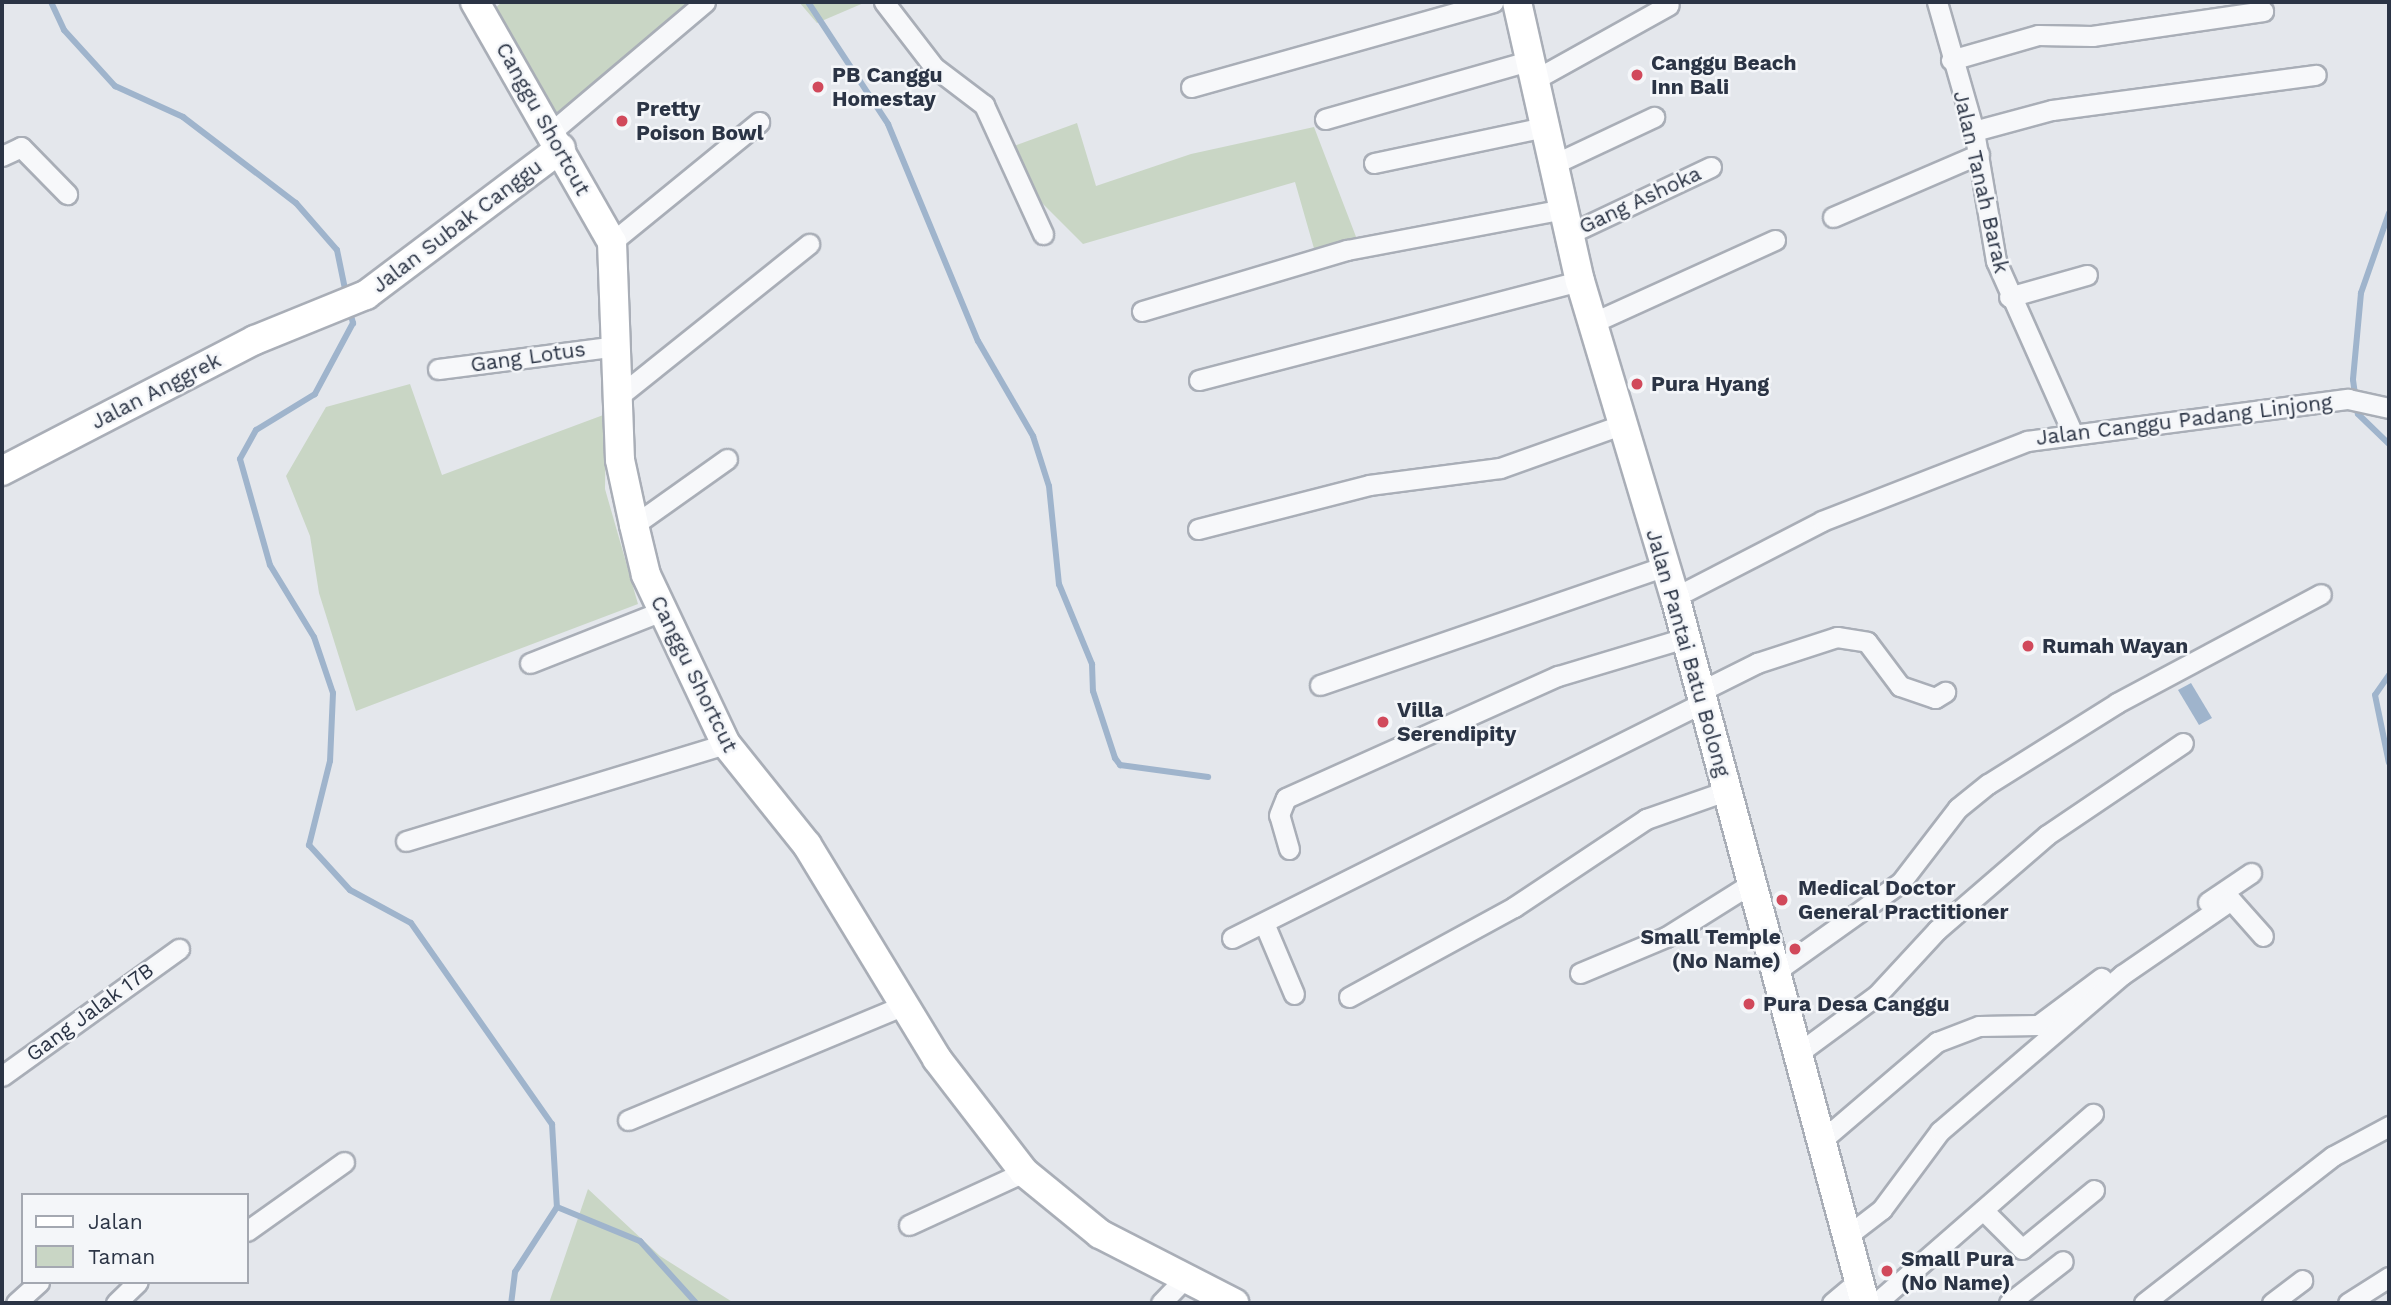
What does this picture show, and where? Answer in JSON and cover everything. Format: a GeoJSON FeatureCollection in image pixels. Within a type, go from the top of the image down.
{"type":"FeatureCollection","features":[{"type":"Feature","properties":{"kind":"street","name":"Canggu Shortcut"},"geometry":{"type":"LineString","coordinates":[[475,2],[612,242],[618,345],[620,460],[634,525],[662,611],[726,744],[807,845],[971,1110],[1024,1172],[1100,1234],[1234,1303]]}},
{"type":"Feature","properties":{"kind":"street"},"geometry":{"type":"LineString","coordinates":[[556,141],[705,2]]}},
{"type":"Feature","properties":{"kind":"street"},"geometry":{"type":"LineString","coordinates":[[884,2],[934,68],[984,105],[1043,234]]}},
{"type":"Feature","properties":{"kind":"street"},"geometry":{"type":"LineString","coordinates":[[1191,87],[1493,2]]}},
{"type":"Feature","properties":{"kind":"street","name":"Jalan Pantai Batu Bolong"},"geometry":{"type":"LineString","coordinates":[[1517,2],[1580,281],[1621,425],[1675,597],[1862,1292]]}},
{"type":"Feature","properties":{"kind":"street","name":"Jalan Tanah Barak"},"geometry":{"type":"LineString","coordinates":[[1937,2],[1979,154],[2009,298],[2073,434]]}},
{"type":"Feature","properties":{"kind":"street"},"geometry":{"type":"LineString","coordinates":[[1325,119],[1532,71],[1669,5]]}},
{"type":"Feature","properties":{"kind":"street"},"geometry":{"type":"LineString","coordinates":[[1951,60],[2038,35],[2092,36],[2263,11]]}},
{"type":"Feature","properties":{"kind":"street"},"geometry":{"type":"LineString","coordinates":[[1973,131],[2052,110],[2316,75]]}},
{"type":"Feature","properties":{"kind":"street"},"geometry":{"type":"LineString","coordinates":[[1552,165],[1654,117]]}},
{"type":"Feature","properties":{"kind":"street"},"geometry":{"type":"LineString","coordinates":[[612,242],[759,122]]}},
{"type":"Feature","properties":{"kind":"street"},"geometry":{"type":"LineString","coordinates":[[1374,163],[1545,127]]}},
{"type":"Feature","properties":{"kind":"street","name":"Jalan Subak Canggu"},"geometry":{"type":"LineString","coordinates":[[312,316],[366,295],[556,141]]}},
{"type":"Feature","properties":{"kind":"street"},"geometry":{"type":"LineString","coordinates":[[2,156],[21,147],[67,194]]}},
{"type":"Feature","properties":{"kind":"street"},"geometry":{"type":"LineString","coordinates":[[1833,217],[1979,154]]}},
{"type":"Feature","properties":{"kind":"street","name":"Gang Ashoka"},"geometry":{"type":"LineString","coordinates":[[1142,311],[1347,250],[1566,221],[1711,167]]}},
{"type":"Feature","properties":{"kind":"street"},"geometry":{"type":"LineString","coordinates":[[1592,323],[1775,240]]}},
{"type":"Feature","properties":{"kind":"street"},"geometry":{"type":"LineString","coordinates":[[618,397],[809,244]]}},
{"type":"Feature","properties":{"kind":"street"},"geometry":{"type":"LineString","coordinates":[[2009,298],[2087,275]]}},
{"type":"Feature","properties":{"kind":"street"},"geometry":{"type":"LineString","coordinates":[[1199,380],[1580,281]]}},
{"type":"Feature","properties":{"kind":"street","name":"Jalan Anggrek"},"geometry":{"type":"LineString","coordinates":[[2,471],[312,316]]}},
{"type":"Feature","properties":{"kind":"street","name":"Gang Lotus"},"geometry":{"type":"LineString","coordinates":[[438,369],[618,345]]}},
{"type":"Feature","properties":{"kind":"street","name":"Jalan Canggu Padang Linjong"},"geometry":{"type":"LineString","coordinates":[[1675,597],[1822,521],[2027,440],[2355,399],[2389,408]]}},
{"type":"Feature","properties":{"kind":"street"},"geometry":{"type":"LineString","coordinates":[[1198,529],[1381,483],[1500,468],[1621,425]]}},
{"type":"Feature","properties":{"kind":"street"},"geometry":{"type":"LineString","coordinates":[[634,525],[727,460]]}},
{"type":"Feature","properties":{"kind":"street"},"geometry":{"type":"LineString","coordinates":[[1320,685],[1665,566]]}},
{"type":"Feature","properties":{"kind":"street"},"geometry":{"type":"LineString","coordinates":[[1775,972],[1901,882],[1956,810],[1988,784],[2117,703],[2321,594]]}},
{"type":"Feature","properties":{"kind":"street"},"geometry":{"type":"LineString","coordinates":[[530,663],[662,611]]}},
{"type":"Feature","properties":{"kind":"street"},"geometry":{"type":"LineString","coordinates":[[1289,849],[1279,815],[1286,798],[1558,676],[1685,638]]}},
{"type":"Feature","properties":{"kind":"street"},"geometry":{"type":"LineString","coordinates":[[1232,938],[1701,698],[1757,663],[1837,638],[1867,642],[1900,686],[1935,698],[1945,692]]}},
{"type":"Feature","properties":{"kind":"street"},"geometry":{"type":"LineString","coordinates":[[1797,1054],[1877,995],[1937,930],[2047,835],[2183,743]]}},
{"type":"Feature","properties":{"kind":"street"},"geometry":{"type":"LineString","coordinates":[[406,841],[726,744]]}},
{"type":"Feature","properties":{"kind":"street"},"geometry":{"type":"LineString","coordinates":[[1349,997],[1514,907],[1646,819],[1726,791]]}},
{"type":"Feature","properties":{"kind":"street"},"geometry":{"type":"LineString","coordinates":[[1821,1142],[1937,1042],[1979,1026],[2038,1025],[2251,873]]}},
{"type":"Feature","properties":{"kind":"street"},"geometry":{"type":"LineString","coordinates":[[1580,973],[1666,937],[1752,883]]}},
{"type":"Feature","properties":{"kind":"street"},"geometry":{"type":"LineString","coordinates":[[1847,1236],[1882,1209],[1940,1131],[2122,975],[2231,900],[2263,936]]}},
{"type":"Feature","properties":{"kind":"street"},"geometry":{"type":"LineString","coordinates":[[1264,923],[1294,994]]}},
{"type":"Feature","properties":{"kind":"street","name":"Gang Jalak 17B"},"geometry":{"type":"LineString","coordinates":[[2,1076],[179,949]]}},
{"type":"Feature","properties":{"kind":"street"},"geometry":{"type":"LineString","coordinates":[[628,1120],[904,1005]]}},
{"type":"Feature","properties":{"kind":"street"},"geometry":{"type":"LineString","coordinates":[[1876,1303],[2093,1114]]}},
{"type":"Feature","properties":{"kind":"street"},"geometry":{"type":"LineString","coordinates":[[2144,1303],[2322,1164],[2389,1126]]}},
{"type":"Feature","properties":{"kind":"street"},"geometry":{"type":"LineString","coordinates":[[248,1230],[344,1162]]}},
{"type":"Feature","properties":{"kind":"street"},"geometry":{"type":"LineString","coordinates":[[909,1224],[1024,1172]]}},
{"type":"Feature","properties":{"kind":"street"},"geometry":{"type":"LineString","coordinates":[[1983,1210],[2022,1248],[2094,1190]]}},
{"type":"Feature","properties":{"kind":"street"},"geometry":{"type":"LineString","coordinates":[[2009,1303],[2063,1261]]}},
{"type":"Feature","properties":{"kind":"street"},"geometry":{"type":"LineString","coordinates":[[2348,1303],[2389,1277]]}},
{"type":"Feature","properties":{"kind":"street"},"geometry":{"type":"LineString","coordinates":[[1161,1303],[1184,1279]]}},
{"type":"Feature","properties":{"kind":"street"},"geometry":{"type":"LineString","coordinates":[[2272,1303],[2302,1280]]}},
{"type":"Feature","properties":{"kind":"street"},"geometry":{"type":"LineString","coordinates":[[16,1303],[36,1284]]}},
{"type":"Feature","properties":{"kind":"street"},"geometry":{"type":"LineString","coordinates":[[116,1303],[136,1284]]}},
{"type":"Feature","properties":{"kind":"street"},"geometry":{"type":"LineString","coordinates":[[1832,1303],[1862,1292]]}},
{"type":"Feature","properties":{"kind":"green space"},"geometry":{"type":"Polygon","coordinates":[[[502,2],[694,2],[553,120],[493,10],[502,2]]]}},
{"type":"Feature","properties":{"kind":"green space"},"geometry":{"type":"Polygon","coordinates":[[[799,2],[866,2],[817,23],[799,2]]]}},
{"type":"Feature","properties":{"kind":"green space"},"geometry":{"type":"Polygon","coordinates":[[[1077,123],[1096,186],[1191,154],[1314,127],[1358,242],[1315,252],[1295,182],[1083,244],[1038,199],[1014,146],[1077,123]]]}},
{"type":"Feature","properties":{"kind":"green space"},"geometry":{"type":"Polygon","coordinates":[[[410,384],[442,475],[606,414],[605,489],[638,604],[356,711],[319,593],[310,536],[286,476],[326,407],[410,384]]]}},
{"type":"Feature","properties":{"kind":"green space"},"geometry":{"type":"Polygon","coordinates":[[[588,1189],[660,1256],[734,1303],[549,1303],[588,1189]]]}},
{"type":"Feature","properties":{"kind":"water"},"geometry":{"type":"Polygon","coordinates":[[[2191,683],[2212,718],[2199,725],[2178,690],[2191,683]]]}},
{"type":"Feature","properties":{"kind":"waterway"},"geometry":{"type":"LineString","coordinates":[[51,2],[64,30],[115,86],[183,117],[296,203],[337,250],[346,294]]}},
{"type":"Feature","properties":{"kind":"waterway"},"geometry":{"type":"LineString","coordinates":[[808,2],[888,124],[978,341],[1033,436],[1049,486],[1059,584],[1092,664],[1093,691],[1115,758],[1120,765],[1208,777]]}},
{"type":"Feature","properties":{"kind":"waterway"},"geometry":{"type":"LineString","coordinates":[[2389,213],[2361,293],[2353,380],[2358,414],[2389,444]]}},
{"type":"Feature","properties":{"kind":"waterway"},"geometry":{"type":"LineString","coordinates":[[349,308],[353,323],[315,394],[256,430],[240,459],[270,565],[314,637],[333,693],[330,761],[309,845],[350,890],[411,923],[552,1124],[557,1207],[515,1272],[511,1303]]}},
{"type":"Feature","properties":{"kind":"waterway"},"geometry":{"type":"LineString","coordinates":[[2389,675],[2375,695],[2389,763]]}},
{"type":"Feature","properties":{"kind":"waterway"},"geometry":{"type":"LineString","coordinates":[[557,1207],[640,1241],[696,1303]]}},
{"type":"Feature","properties":{"kind":"place","name":"Canggu Beach Inn Bali"},"geometry":{"type":"Point","coordinates":[1637,75]}},
{"type":"Feature","properties":{"kind":"place","name":"PB Canggu Homestay"},"geometry":{"type":"Point","coordinates":[818,87]}},
{"type":"Feature","properties":{"kind":"place","name":"Pretty Poison Bowl"},"geometry":{"type":"Point","coordinates":[622,121]}},
{"type":"Feature","properties":{"kind":"place","name":"Pura Hyang"},"geometry":{"type":"Point","coordinates":[1637,384]}},
{"type":"Feature","properties":{"kind":"place","name":"Rumah Wayan"},"geometry":{"type":"Point","coordinates":[2028,646]}},
{"type":"Feature","properties":{"kind":"place","name":"Villa Serendipity"},"geometry":{"type":"Point","coordinates":[1383,722]}},
{"type":"Feature","properties":{"kind":"place","name":"Medical Doctor General Practitioner"},"geometry":{"type":"Point","coordinates":[1782,900]}},
{"type":"Feature","properties":{"kind":"place","name":"Small Temple (No Name)"},"geometry":{"type":"Point","coordinates":[1795,949]}},
{"type":"Feature","properties":{"kind":"place","name":"Pura Desa Canggu"},"geometry":{"type":"Point","coordinates":[1749,1004]}},
{"type":"Feature","properties":{"kind":"place","name":"Small Pura (No Name)"},"geometry":{"type":"Point","coordinates":[1887,1271]}}]}
